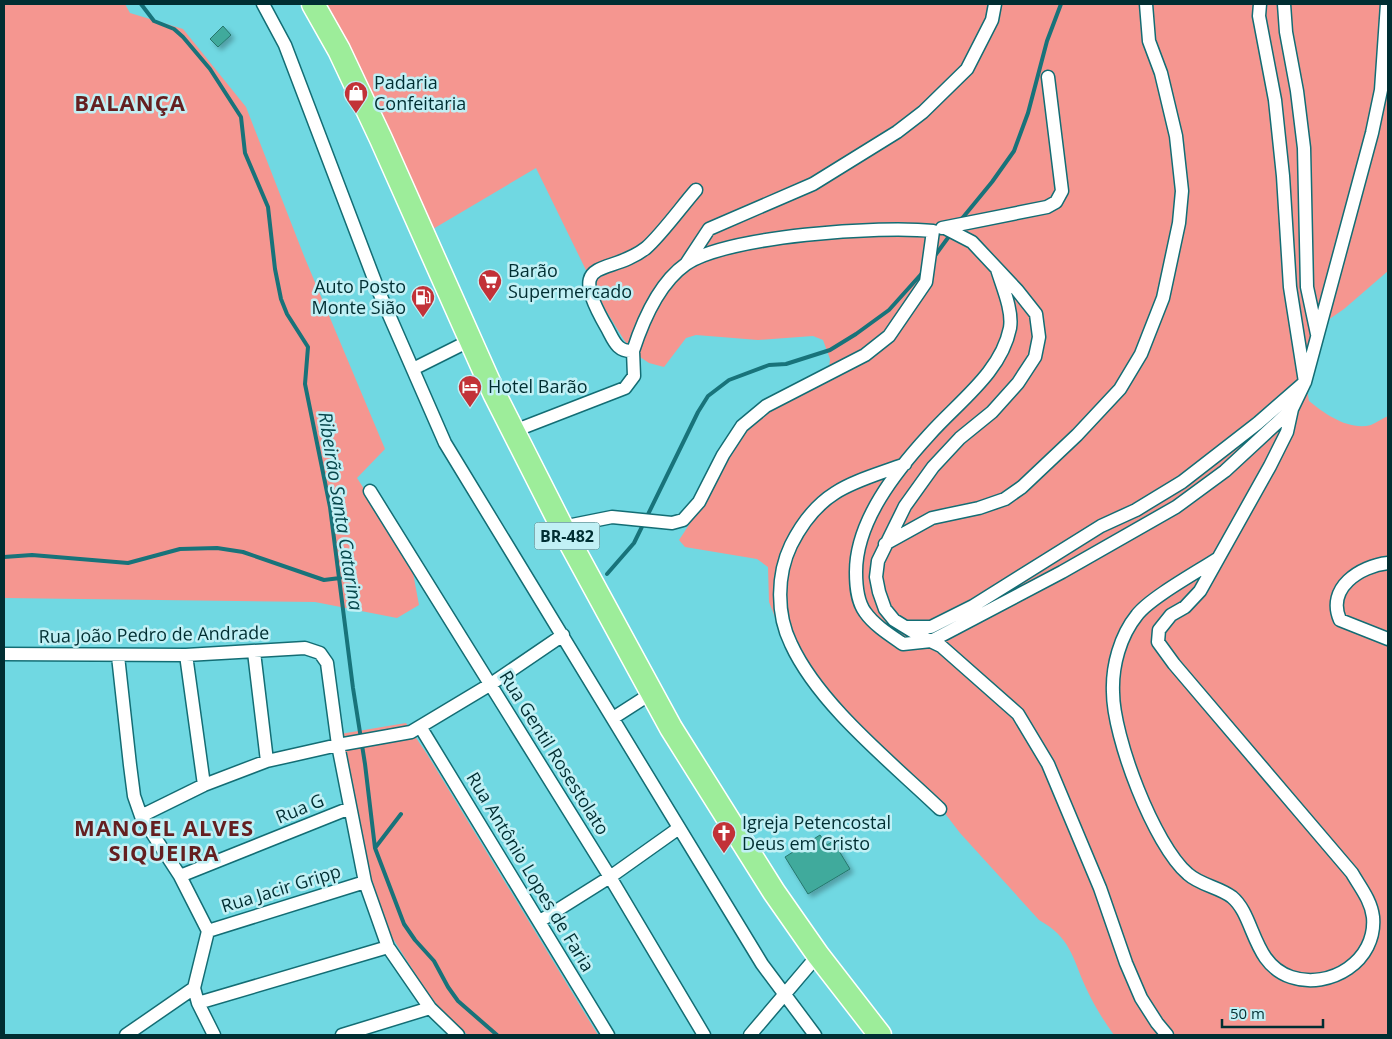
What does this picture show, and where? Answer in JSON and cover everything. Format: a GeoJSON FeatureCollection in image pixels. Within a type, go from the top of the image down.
{"type":"FeatureCollection","features":[{"type":"Feature","properties":{"kind":"highway","name":"BR-482"},"geometry":{"type":"LineString","coordinates":[[313,4],[339,50],[381,139],[469,341],[562,527],[652,692],[698,773],[818,955],[880,1035]]}},
{"type":"Feature","properties":{"kind":"street"},"geometry":{"type":"LineString","coordinates":[[263,4],[285,45],[376,284],[445,443],[762,964],[815,1035]]}},
{"type":"Feature","properties":{"kind":"street"},"geometry":{"type":"LineString","coordinates":[[514,431],[625,388],[634,376],[633,351],[649,312],[664,288],[686,264],[709,229],[813,184],[897,132],[923,112],[967,69],[992,20],[995,4]]}},
{"type":"Feature","properties":{"kind":"street"},"geometry":{"type":"LineString","coordinates":[[885,544],[932,518],[979,508],[1005,499],[1022,487],[1077,435],[1120,389],[1140,354],[1163,298],[1179,223],[1182,191],[1176,136],[1162,73],[1149,41],[1146,4]]}},
{"type":"Feature","properties":{"kind":"street"},"geometry":{"type":"LineString","coordinates":[[1260,4],[1259,16],[1275,100],[1290,287],[1305,382]]}},
{"type":"Feature","properties":{"kind":"street"},"geometry":{"type":"LineString","coordinates":[[1284,4],[1286,32],[1297,91],[1304,148],[1307,287],[1317,337]]}},
{"type":"Feature","properties":{"kind":"street"},"geometry":{"type":"LineString","coordinates":[[1217,559],[1137,614],[1116,658],[1112,692],[1116,726],[1147,811],[1168,850],[1188,875],[1232,897],[1239,906],[1258,948],[1272,966],[1289,976],[1309,980],[1328,979],[1344,972],[1366,947],[1373,932],[1373,915],[1368,898],[1352,873],[1174,664],[1158,642],[1159,630],[1171,615],[1185,607],[1200,592],[1287,432],[1292,409],[1305,382],[1379,99],[1387,4]]}},
{"type":"Feature","properties":{"kind":"street"},"geometry":{"type":"LineString","coordinates":[[686,264],[710,254],[764,239],[871,230],[939,229],[1047,206],[1056,202],[1062,191],[1048,77]]}},
{"type":"Feature","properties":{"kind":"street"},"geometry":{"type":"LineString","coordinates":[[633,351],[618,348],[601,318],[589,285],[590,279],[596,269],[627,258],[646,248],[696,190]]}},
{"type":"Feature","properties":{"kind":"street"},"geometry":{"type":"LineString","coordinates":[[939,229],[972,242],[997,269],[1036,314],[1039,338],[1035,357],[1018,383],[992,412],[960,438],[933,467],[905,506],[878,561],[876,577],[879,592],[885,609],[894,620],[948,652],[1018,714],[1048,764],[1100,888],[1126,963],[1141,998],[1156,1024],[1167,1035]]}},
{"type":"Feature","properties":{"kind":"street"},"geometry":{"type":"LineString","coordinates":[[562,527],[612,517],[672,523],[683,520],[699,502],[723,455],[742,426],[766,406],[865,355],[889,336],[926,282],[939,229]]}},
{"type":"Feature","properties":{"kind":"street"},"geometry":{"type":"LineString","coordinates":[[997,269],[1009,310],[1010,326],[1004,345],[993,366],[981,381],[929,435],[905,464],[870,517],[856,562],[856,590],[865,612],[903,644],[931,642],[1053,577],[1176,507],[1225,471],[1292,409]]}},
{"type":"Feature","properties":{"kind":"street"},"geometry":{"type":"LineString","coordinates":[[413,369],[469,341]]}},
{"type":"Feature","properties":{"kind":"street"},"geometry":{"type":"LineString","coordinates":[[906,627],[931,626],[973,606],[1101,526],[1136,510],[1182,482],[1305,382]]}},
{"type":"Feature","properties":{"kind":"street"},"geometry":{"type":"LineString","coordinates":[[905,464],[835,493],[815,509],[798,531],[786,556],[780,582],[781,612],[790,643],[811,679],[842,714],[940,809]]}},
{"type":"Feature","properties":{"kind":"street","name":"Rua Gentil Rosestolato"},"geometry":{"type":"LineString","coordinates":[[370,490],[610,877],[704,1035]]}},
{"type":"Feature","properties":{"kind":"street"},"geometry":{"type":"LineString","coordinates":[[1388,563],[1373,565],[1352,576],[1339,592],[1336,610],[1340,620],[1388,639]]}},
{"type":"Feature","properties":{"kind":"street"},"geometry":{"type":"LineString","coordinates":[[141,816],[204,785],[267,761],[371,738],[411,732],[421,728],[491,684],[563,635]]}},
{"type":"Feature","properties":{"kind":"street","name":"Rua João Pedro de Andrade"},"geometry":{"type":"LineString","coordinates":[[4,654],[186,655],[305,648],[320,653],[327,663],[338,745]]}},
{"type":"Feature","properties":{"kind":"street"},"geometry":{"type":"LineString","coordinates":[[254,652],[267,761]]}},
{"type":"Feature","properties":{"kind":"street"},"geometry":{"type":"LineString","coordinates":[[186,655],[204,785]]}},
{"type":"Feature","properties":{"kind":"street"},"geometry":{"type":"LineString","coordinates":[[118,656],[134,796],[141,816],[180,876],[208,931],[194,988],[198,1003],[214,1035]]}},
{"type":"Feature","properties":{"kind":"street"},"geometry":{"type":"LineString","coordinates":[[613,718],[652,692]]}},
{"type":"Feature","properties":{"kind":"street","name":"Rua Antônio Lopes de Faria"},"geometry":{"type":"LineString","coordinates":[[421,728],[608,1035]]}},
{"type":"Feature","properties":{"kind":"street"},"geometry":{"type":"LineString","coordinates":[[338,745],[365,882],[388,947],[430,1008],[458,1035]]}},
{"type":"Feature","properties":{"kind":"street","name":"Rua G"},"geometry":{"type":"LineString","coordinates":[[180,876],[350,808]]}},
{"type":"Feature","properties":{"kind":"street"},"geometry":{"type":"LineString","coordinates":[[540,921],[610,877],[679,828]]}},
{"type":"Feature","properties":{"kind":"street","name":"Rua Jacir Gripp"},"geometry":{"type":"LineString","coordinates":[[208,931],[365,882]]}},
{"type":"Feature","properties":{"kind":"street"},"geometry":{"type":"LineString","coordinates":[[198,1003],[388,947]]}},
{"type":"Feature","properties":{"kind":"street"},"geometry":{"type":"LineString","coordinates":[[750,1035],[818,955]]}},
{"type":"Feature","properties":{"kind":"street"},"geometry":{"type":"LineString","coordinates":[[126,1035],[194,988]]}},
{"type":"Feature","properties":{"kind":"street"},"geometry":{"type":"LineString","coordinates":[[342,1035],[430,1008]]}},
{"type":"Feature","properties":{"kind":"shaded area"},"geometry":{"type":"Polygon","coordinates":[[[4,4],[125,4],[130,13],[183,29],[246,107],[304,256],[385,449],[357,478],[411,562],[419,605],[397,618],[315,602],[4,598],[4,4]]]}},
{"type":"Feature","properties":{"kind":"shaded area"},"geometry":{"type":"Polygon","coordinates":[[[324,4],[1388,5],[1388,271],[1344,309],[1312,331],[1304,373],[1309,401],[1338,420],[1354,426],[1363,426],[1371,425],[1388,416],[1388,1035],[1114,1035],[1092,1000],[1064,941],[1050,927],[1039,920],[960,833],[924,786],[847,722],[786,645],[769,602],[768,567],[757,559],[685,547],[679,540],[730,452],[746,429],[780,401],[829,369],[830,359],[823,340],[813,336],[758,340],[696,335],[686,338],[664,367],[649,363],[637,355],[624,340],[605,309],[536,168],[433,229],[376,100],[324,4]]]}},
{"type":"Feature","properties":{"kind":"shaded area"},"geometry":{"type":"Polygon","coordinates":[[[406,723],[427,754],[598,1035],[468,1035],[448,1019],[425,989],[388,931],[372,895],[340,734],[406,723]]]}},
{"type":"Feature","properties":{"kind":"building"},"geometry":{"type":"Polygon","coordinates":[[[223,26],[231,35],[218,47],[210,39],[223,26]]]}},
{"type":"Feature","properties":{"kind":"building"},"geometry":{"type":"Polygon","coordinates":[[[820,835],[827,845],[833,841],[850,869],[808,894],[785,857],[820,835]]]}},
{"type":"Feature","properties":{"kind":"waterway","name":"Ribeirão Santa Catarina"},"geometry":{"type":"LineString","coordinates":[[141,4],[154,21],[174,29],[183,37],[210,69],[241,117],[245,153],[268,207],[275,269],[281,299],[287,314],[308,347],[305,384],[330,507],[375,848],[404,924],[415,940],[434,961],[458,1001],[497,1035]]}},
{"type":"Feature","properties":{"kind":"waterway"},"geometry":{"type":"LineString","coordinates":[[960,221],[992,182],[1014,151],[1028,113],[1047,41],[1061,4]]}},
{"type":"Feature","properties":{"kind":"waterway"},"geometry":{"type":"LineString","coordinates":[[934,257],[950,235]]}},
{"type":"Feature","properties":{"kind":"waterway"},"geometry":{"type":"LineString","coordinates":[[607,574],[634,543],[698,412],[708,396],[729,380],[769,365],[786,364],[830,350],[889,310],[924,271]]}},
{"type":"Feature","properties":{"kind":"waterway"},"geometry":{"type":"LineString","coordinates":[[4,557],[32,555],[128,563],[180,549],[217,548],[243,552],[324,580],[340,578]]}},
{"type":"Feature","properties":{"kind":"waterway"},"geometry":{"type":"LineString","coordinates":[[375,848],[401,814]]}},
{"type":"Feature","properties":{"kind":"place","name":"Padaria Confeitaria"},"geometry":{"type":"Point","coordinates":[356,114]}},
{"type":"Feature","properties":{"kind":"place","name":"Barão Supermercado"},"geometry":{"type":"Point","coordinates":[490,302]}},
{"type":"Feature","properties":{"kind":"place","name":"Auto Posto Monte Sião"},"geometry":{"type":"Point","coordinates":[423,318]}},
{"type":"Feature","properties":{"kind":"place","name":"Hotel Barão"},"geometry":{"type":"Point","coordinates":[470,408]}},
{"type":"Feature","properties":{"kind":"place","name":"Igreja Petencostal Deus em Cristo"},"geometry":{"type":"Point","coordinates":[724,854]}},
{"type":"Feature","properties":{"kind":"district","name":"BALANÇA"},"geometry":{"type":"Point","coordinates":[130,103]}},
{"type":"Feature","properties":{"kind":"district","name":"MANOEL ALVES SIQUEIRA"},"geometry":{"type":"Point","coordinates":[164,840]}}]}
